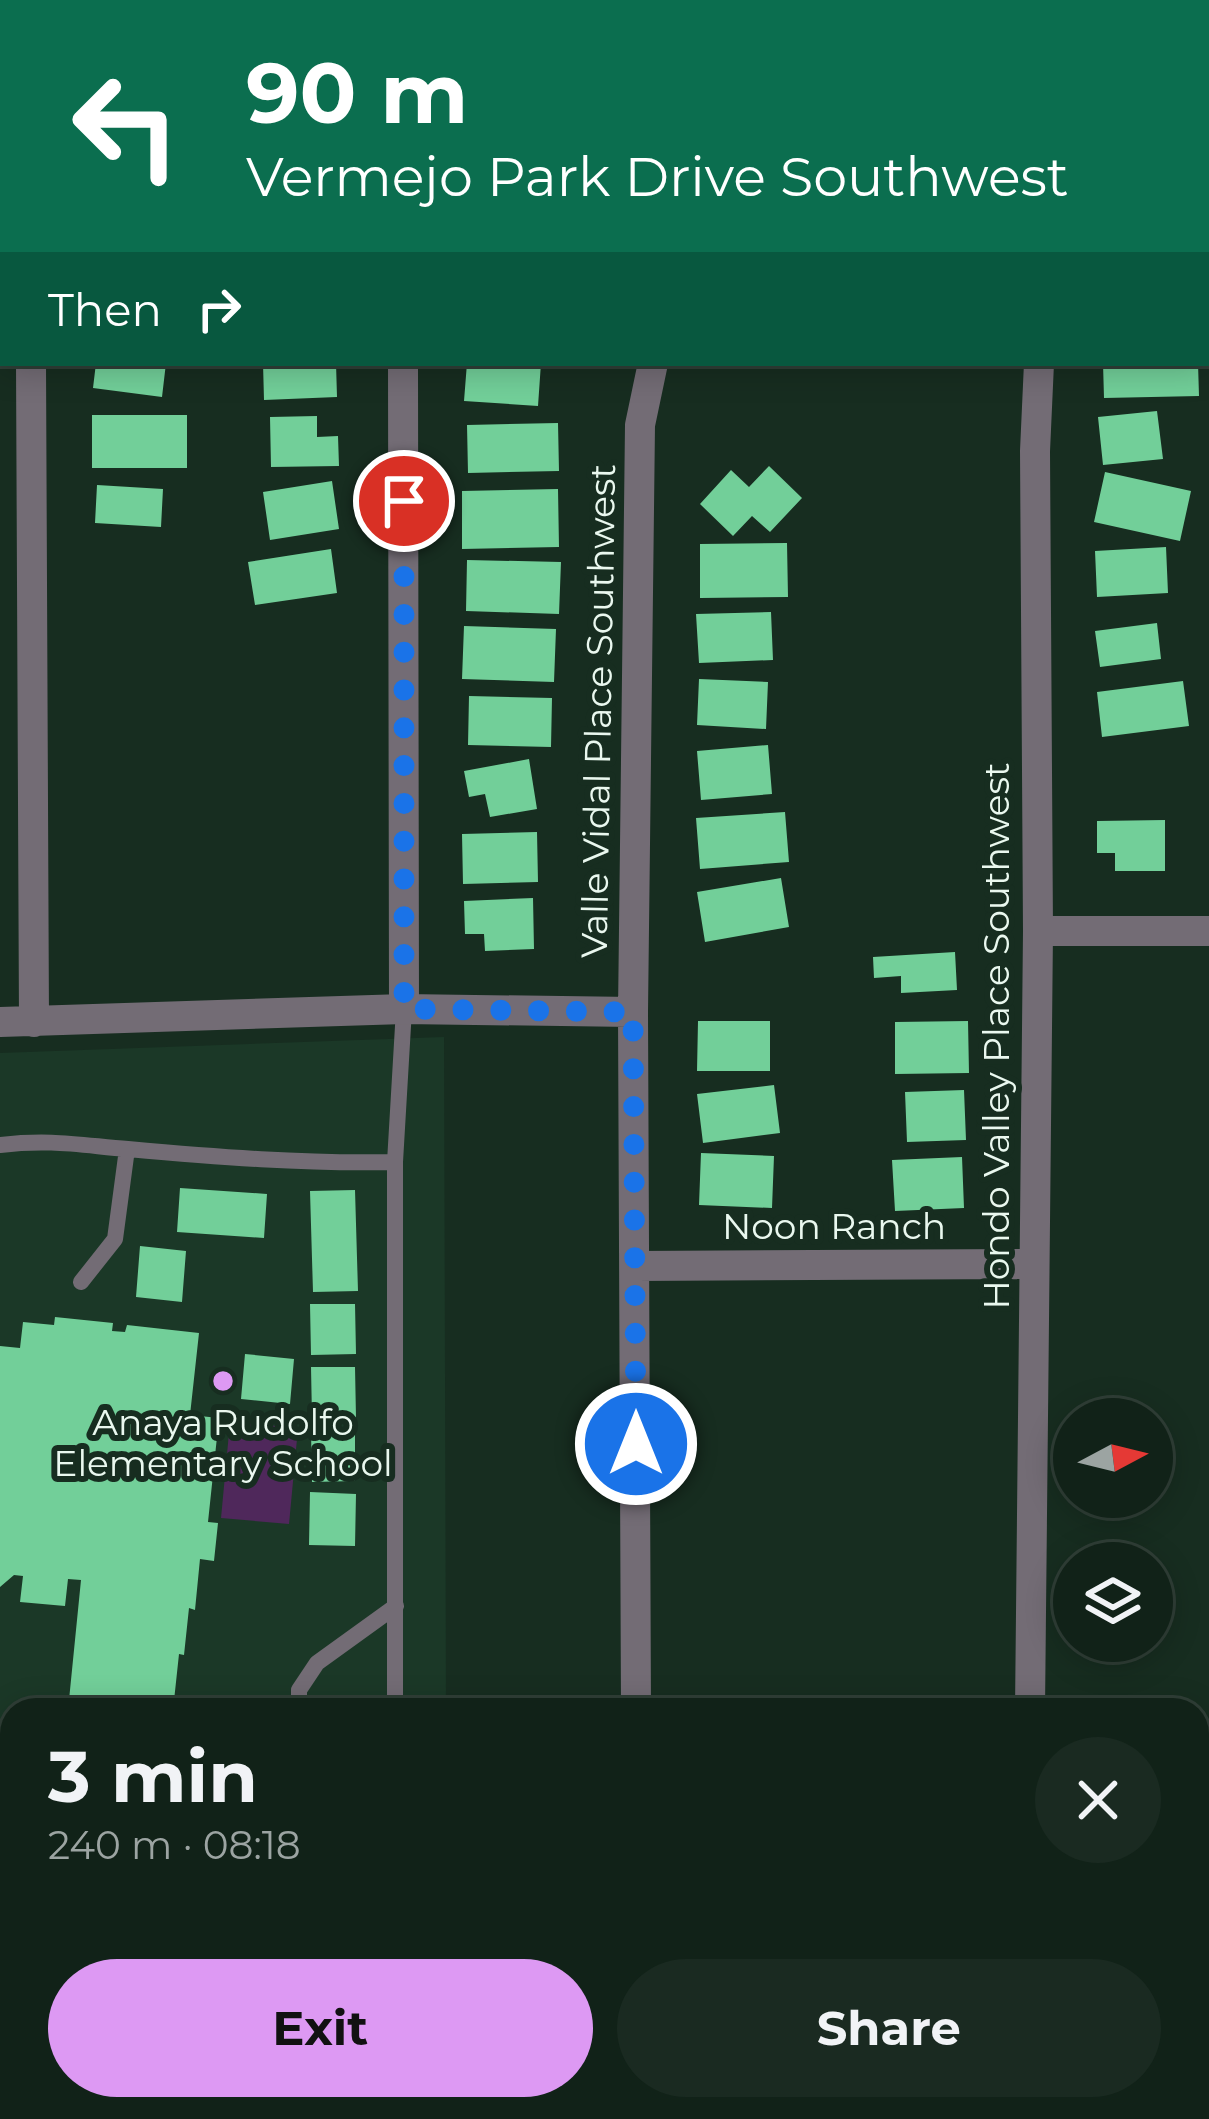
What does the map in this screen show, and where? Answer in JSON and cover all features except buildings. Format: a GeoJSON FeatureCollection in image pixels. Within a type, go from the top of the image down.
{"type":"FeatureCollection","features":[{"type":"Feature","properties":{"kind":"street"},"geometry":{"type":"LineString","coordinates":[[32,366],[34,1022]]}},
{"type":"Feature","properties":{"kind":"street"},"geometry":{"type":"LineString","coordinates":[[403,366],[404,1009]]}},
{"type":"Feature","properties":{"kind":"street","name":"Valle Vidal Place Southwest"},"geometry":{"type":"LineString","coordinates":[[636,1698],[633,1012],[640,425],[652,366]]}},
{"type":"Feature","properties":{"kind":"street","name":"Hondo Valley Place Southwest"},"geometry":{"type":"LineString","coordinates":[[1030,1698],[1039,366]]}},
{"type":"Feature","properties":{"kind":"street"},"geometry":{"type":"LineString","coordinates":[[1038,931],[1209,931]]}},
{"type":"Feature","properties":{"kind":"street"},"geometry":{"type":"LineString","coordinates":[[0,1022],[404,1009],[633,1012]]}},
{"type":"Feature","properties":{"kind":"street","name":"Noon Ranch"},"geometry":{"type":"LineString","coordinates":[[636,1266],[1033,1264]]}},
{"type":"Feature","properties":{"kind":"lane"},"geometry":{"type":"LineString","coordinates":[[395,1698],[395,1162],[404,1009]]}},
{"type":"Feature","properties":{"kind":"lane"},"geometry":{"type":"LineString","coordinates":[[0,1145],[47,1139],[127,1149],[395,1162]]}},
{"type":"Feature","properties":{"kind":"lane"},"geometry":{"type":"LineString","coordinates":[[80,1282],[115,1239],[127,1149]]}},
{"type":"Feature","properties":{"kind":"lane"},"geometry":{"type":"LineString","coordinates":[[299,1698],[299,1690],[317,1663],[396,1606]]}},
{"type":"Feature","properties":{"kind":"shaded area","name":"Anaya Rudolfo Elementary School"},"geometry":{"type":"Polygon","coordinates":[[[444,1037],[446,1698],[0,1698],[0,1053],[444,1037]]]}},
{"type":"Feature","properties":{"kind":"shaded area"},"geometry":{"type":"Polygon","coordinates":[[[230,1422],[298,1428],[289,1524],[221,1518],[230,1422]]]}},
{"type":"Feature","properties":{"kind":"place","name":"Anaya Rudolfo Elementary School"},"geometry":{"type":"Point","coordinates":[223,1381]}},
{"type":"Feature","properties":{"kind":"route"},"geometry":{"type":"LineString","coordinates":[[404,501],[404,1009],[633,1012],[636,1444]]}}]}
